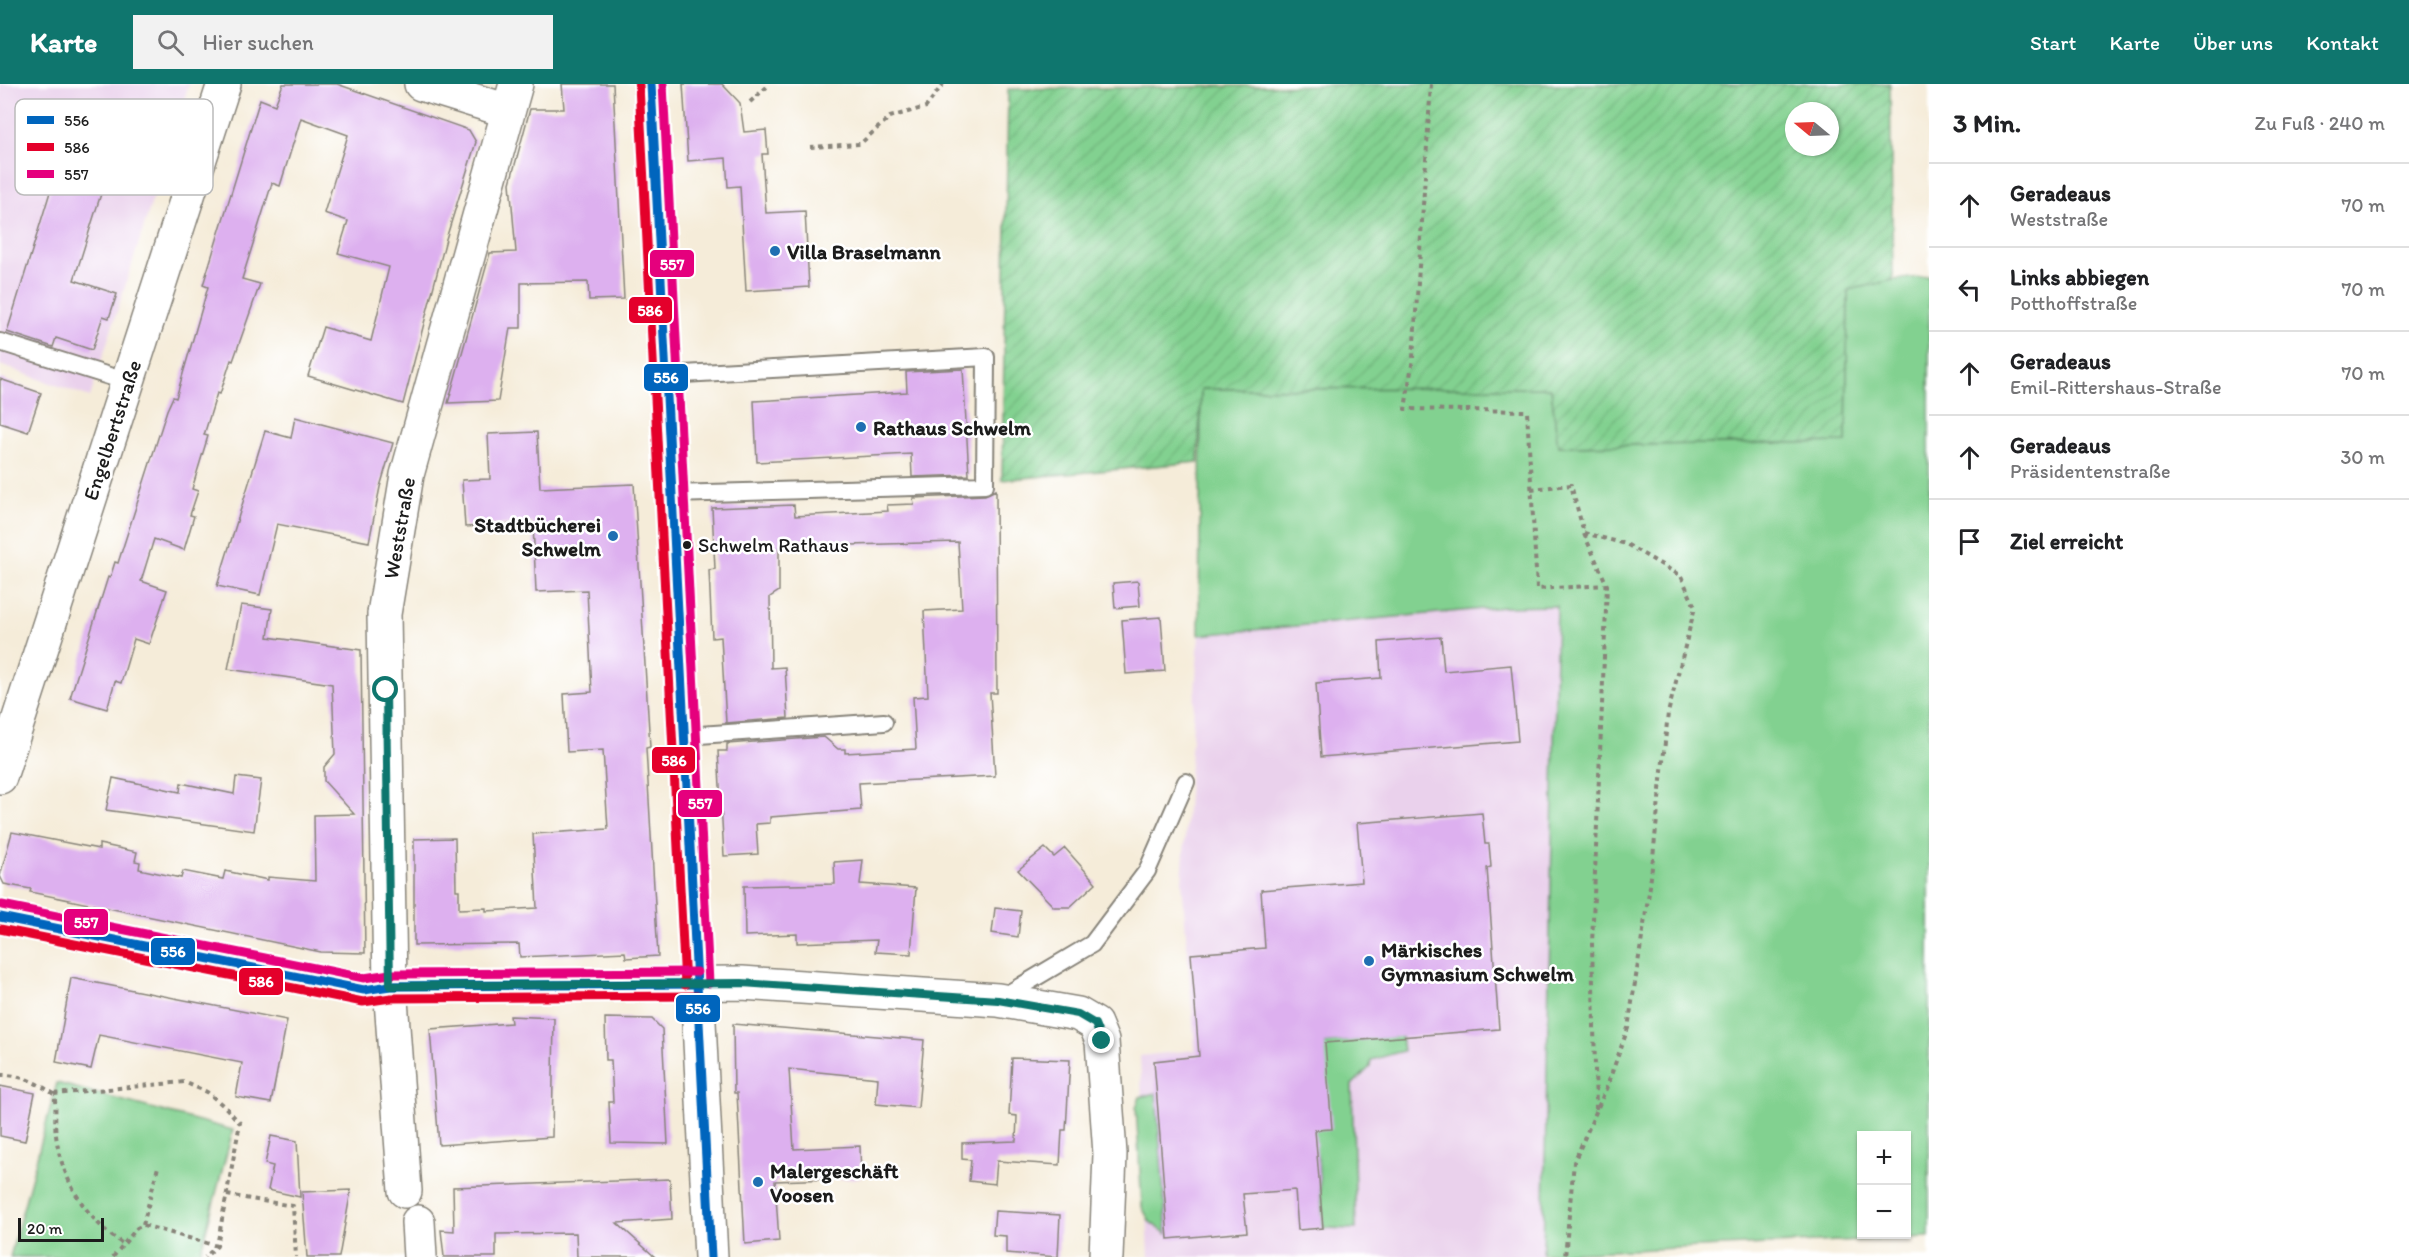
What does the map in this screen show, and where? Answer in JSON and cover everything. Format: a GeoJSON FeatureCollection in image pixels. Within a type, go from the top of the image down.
{"type":"FeatureCollection","features":[{"type":"Feature","properties":{"kind":"street","name":"Engelbertstraße"},"geometry":{"type":"LineString","coordinates":[[213,118],[224,84]]}},
{"type":"Feature","properties":{"kind":"street"},"geometry":{"type":"LineString","coordinates":[[421,84],[512,98]]}},
{"type":"Feature","properties":{"kind":"street"},"geometry":{"type":"LineString","coordinates":[[651,84],[711,1257]]}},
{"type":"Feature","properties":{"kind":"street","name":"Weststraße"},"geometry":{"type":"LineString","coordinates":[[405,1191],[390,986],[384,614],[408,475],[512,98]]}},
{"type":"Feature","properties":{"kind":"street","name":"Engelbertstraße"},"geometry":{"type":"LineString","coordinates":[[0,777],[188,195]]}},
{"type":"Feature","properties":{"kind":"street"},"geometry":{"type":"LineString","coordinates":[[0,917],[364,990],[390,986],[742,983],[998,1000],[1078,1014],[1095,1024],[1102,1041],[1110,1154],[1106,1257]]}},
{"type":"Feature","properties":{"kind":"street"},"geometry":{"type":"LineString","coordinates":[[417,1222],[420,1257]]}},
{"type":"Feature","properties":{"kind":"lane"},"geometry":{"type":"LineString","coordinates":[[0,342],[128,382]]}},
{"type":"Feature","properties":{"kind":"lane"},"geometry":{"type":"LineString","coordinates":[[666,375],[986,357],[985,485],[672,494]]}},
{"type":"Feature","properties":{"kind":"lane"},"geometry":{"type":"LineString","coordinates":[[685,736],[884,722]]}},
{"type":"Feature","properties":{"kind":"lane"},"geometry":{"type":"LineString","coordinates":[[998,1000],[1092,944],[1147,871],[1186,782]]}},
{"type":"Feature","properties":{"kind":"path"},"geometry":{"type":"LineString","coordinates":[[750,102],[770,84]]}},
{"type":"Feature","properties":{"kind":"path"},"geometry":{"type":"LineString","coordinates":[[810,147],[860,144],[890,117],[926,107],[943,84]]}},
{"type":"Feature","properties":{"kind":"path"},"geometry":{"type":"LineString","coordinates":[[1431,84],[1413,358],[1405,409],[1527,411],[1537,589],[1607,585]]}},
{"type":"Feature","properties":{"kind":"path"},"geometry":{"type":"LineString","coordinates":[[1531,489],[1571,485],[1584,533],[1607,585],[1592,944],[1596,1110]]}},
{"type":"Feature","properties":{"kind":"path"},"geometry":{"type":"LineString","coordinates":[[1564,1257],[1574,1162],[1628,1028],[1650,886],[1668,713],[1695,607],[1681,576],[1626,544],[1584,533]]}},
{"type":"Feature","properties":{"kind":"path"},"geometry":{"type":"LineString","coordinates":[[0,1076],[12,1075],[37,1083],[54,1094],[184,1082],[207,1092],[225,1107],[240,1123],[217,1246],[206,1257]]}},
{"type":"Feature","properties":{"kind":"path"},"geometry":{"type":"LineString","coordinates":[[54,1094],[58,1112],[56,1134],[62,1161],[73,1187],[86,1211],[104,1232],[123,1244]]}},
{"type":"Feature","properties":{"kind":"path"},"geometry":{"type":"LineString","coordinates":[[113,1257],[143,1225],[158,1167]]}},
{"type":"Feature","properties":{"kind":"path"},"geometry":{"type":"LineString","coordinates":[[227,1195],[292,1206],[296,1257]]}},
{"type":"Feature","properties":{"kind":"path"},"geometry":{"type":"LineString","coordinates":[[143,1225],[217,1246]]}},
{"type":"Feature","properties":{"kind":"shaded area"},"geometry":{"type":"Polygon","coordinates":[[[0,84],[189,84],[184,99],[15,99],[15,195],[154,195],[90,397],[0,365],[0,84]]]}},
{"type":"Feature","properties":{"kind":"shaded area","name":"Märkisches Gymnasium Schwelm"},"geometry":{"type":"Polygon","coordinates":[[[1557,605],[1543,1257],[1149,1257],[1140,1056],[1195,1050],[1182,881],[1199,635],[1505,607],[1557,605]]]}},
{"type":"Feature","properties":{"kind":"green space"},"geometry":{"type":"Polygon","coordinates":[[[1411,84],[1890,84],[1893,280],[1848,290],[1846,442],[1558,446],[1551,388],[1201,389],[1198,462],[1002,480],[1008,89],[1411,84]]]}},
{"type":"Feature","properties":{"kind":"green space"},"geometry":{"type":"Polygon","coordinates":[[[1929,276],[1929,1237],[1911,1238],[1911,1131],[1857,1131],[1857,1239],[1884,1239],[1543,1254],[1557,606],[1505,607],[1199,635],[1201,389],[1551,388],[1558,446],[1846,442],[1848,290],[1893,280],[1929,276]]]}},
{"type":"Feature","properties":{"kind":"green space"},"geometry":{"type":"Polygon","coordinates":[[[1401,1036],[1403,1051],[1371,1060],[1370,1067],[1352,1085],[1356,1229],[1323,1228],[1318,1160],[1311,1132],[1325,1043],[1401,1036]]]}},
{"type":"Feature","properties":{"kind":"green space"},"geometry":{"type":"Polygon","coordinates":[[[57,1083],[233,1130],[199,1257],[10,1257],[57,1083]]]}},
{"type":"Feature","properties":{"kind":"green space"},"geometry":{"type":"Polygon","coordinates":[[[1156,1093],[1167,1234],[1150,1222],[1142,1207],[1136,1107],[1140,1097],[1156,1093]]]}},
{"type":"Feature","properties":{"kind":"building"},"geometry":{"type":"Polygon","coordinates":[[[283,84],[337,84],[469,130],[476,142],[446,239],[403,404],[308,376],[323,327],[371,341],[389,267],[338,253],[348,221],[324,213],[348,135],[301,118],[280,186],[272,183],[242,279],[260,284],[220,394],[217,393],[204,435],[208,436],[192,489],[198,491],[190,515],[194,516],[184,550],[154,539],[141,581],[167,590],[149,644],[134,639],[121,683],[115,681],[107,709],[70,698],[108,577],[110,578],[115,562],[118,563],[167,410],[173,397],[176,398],[208,287],[203,285],[260,99],[275,105],[283,84]]]}},
{"type":"Feature","properties":{"kind":"building"},"geometry":{"type":"Polygon","coordinates":[[[562,84],[613,84],[624,299],[589,300],[588,282],[521,283],[521,328],[510,328],[498,401],[448,403],[490,253],[516,252],[510,183],[530,109],[564,109],[562,84]]]}},
{"type":"Feature","properties":{"kind":"building"},"geometry":{"type":"Polygon","coordinates":[[[683,84],[722,84],[740,103],[744,132],[766,130],[768,154],[762,154],[766,213],[805,211],[809,287],[746,291],[740,186],[728,187],[726,158],[688,161],[683,84]]]}},
{"type":"Feature","properties":{"kind":"building"},"geometry":{"type":"Polygon","coordinates":[[[49,195],[101,195],[74,280],[117,294],[109,318],[103,316],[92,350],[56,338],[53,347],[7,332],[49,195]]]}},
{"type":"Feature","properties":{"kind":"building","name":"Rathaus Schwelm"},"geometry":{"type":"Polygon","coordinates":[[[963,369],[969,475],[912,477],[911,454],[757,462],[754,401],[907,392],[906,372],[963,369]]]}},
{"type":"Feature","properties":{"kind":"building"},"geometry":{"type":"Polygon","coordinates":[[[0,379],[41,393],[28,432],[0,423],[0,379]]]}},
{"type":"Feature","properties":{"kind":"building"},"geometry":{"type":"Polygon","coordinates":[[[295,417],[393,443],[380,487],[369,542],[277,524],[260,595],[217,586],[265,431],[291,438],[295,417]]]}},
{"type":"Feature","properties":{"kind":"building"},"geometry":{"type":"Polygon","coordinates":[[[537,432],[540,488],[634,484],[650,747],[646,748],[658,956],[626,958],[625,952],[520,957],[519,944],[414,945],[414,839],[455,838],[456,890],[459,890],[459,909],[486,908],[486,911],[537,908],[533,834],[608,829],[603,750],[567,752],[564,694],[592,692],[587,590],[536,592],[533,523],[465,527],[462,480],[490,479],[488,434],[537,432]]]}},
{"type":"Feature","properties":{"kind":"building"},"geometry":{"type":"Polygon","coordinates":[[[996,490],[997,693],[990,693],[995,776],[859,783],[861,810],[770,817],[770,823],[756,824],[758,854],[724,856],[718,751],[727,751],[727,744],[824,737],[838,749],[845,749],[845,753],[916,749],[913,697],[928,696],[924,611],[962,609],[958,542],[779,547],[779,591],[770,597],[771,668],[785,667],[788,718],[726,723],[721,637],[712,638],[709,570],[715,569],[712,508],[794,505],[795,516],[888,511],[887,505],[914,504],[913,498],[985,495],[996,490]]]}},
{"type":"Feature","properties":{"kind":"building"},"geometry":{"type":"Polygon","coordinates":[[[1138,581],[1140,606],[1115,608],[1113,583],[1138,581]]]}},
{"type":"Feature","properties":{"kind":"building"},"geometry":{"type":"Polygon","coordinates":[[[241,605],[272,609],[268,637],[361,650],[365,953],[321,952],[30,892],[31,889],[4,884],[0,876],[12,832],[99,849],[99,844],[137,852],[135,861],[140,862],[139,869],[181,878],[183,871],[223,879],[225,871],[268,880],[268,877],[315,881],[314,815],[354,814],[324,781],[324,767],[335,754],[332,684],[228,669],[241,605]]]}},
{"type":"Feature","properties":{"kind":"building"},"geometry":{"type":"Polygon","coordinates":[[[1161,617],[1165,671],[1126,674],[1122,620],[1161,617]]]}},
{"type":"Feature","properties":{"kind":"building"},"geometry":{"type":"Polygon","coordinates":[[[1441,637],[1444,671],[1511,665],[1518,741],[1321,757],[1316,683],[1381,678],[1379,642],[1441,637]]]}},
{"type":"Feature","properties":{"kind":"building"},"geometry":{"type":"Polygon","coordinates":[[[236,777],[261,780],[254,831],[106,810],[113,778],[180,792],[181,783],[234,794],[236,777]]]}},
{"type":"Feature","properties":{"kind":"building"},"geometry":{"type":"Polygon","coordinates":[[[1482,813],[1485,844],[1489,844],[1491,867],[1487,868],[1499,1029],[1325,1043],[1332,1129],[1315,1130],[1323,1228],[1298,1230],[1295,1190],[1243,1194],[1247,1232],[1168,1239],[1154,1061],[1199,1056],[1191,954],[1265,948],[1261,890],[1362,882],[1357,823],[1482,813]]]}},
{"type":"Feature","properties":{"kind":"building"},"geometry":{"type":"Polygon","coordinates":[[[1045,848],[1054,857],[1065,848],[1096,883],[1070,907],[1054,907],[1018,870],[1045,848]]]}},
{"type":"Feature","properties":{"kind":"building"},"geometry":{"type":"Polygon","coordinates":[[[863,860],[860,884],[916,888],[911,954],[875,952],[877,940],[797,943],[797,934],[745,936],[744,886],[835,884],[834,862],[863,860]]]}},
{"type":"Feature","properties":{"kind":"building"},"geometry":{"type":"Polygon","coordinates":[[[995,908],[1021,911],[1018,937],[992,933],[995,908]]]}},
{"type":"Feature","properties":{"kind":"building"},"geometry":{"type":"Polygon","coordinates":[[[71,978],[287,1020],[271,1103],[236,1097],[242,1063],[99,1035],[91,1069],[56,1062],[71,978]]]}},
{"type":"Feature","properties":{"kind":"building"},"geometry":{"type":"Polygon","coordinates":[[[510,1016],[554,1018],[552,1137],[439,1145],[430,1029],[511,1023],[510,1016]]]}},
{"type":"Feature","properties":{"kind":"building"},"geometry":{"type":"Polygon","coordinates":[[[605,1018],[652,1019],[662,1029],[668,1144],[611,1143],[609,1102],[613,1102],[611,1060],[606,1060],[605,1018]]]}},
{"type":"Feature","properties":{"kind":"building"},"geometry":{"type":"Polygon","coordinates":[[[733,1024],[924,1040],[918,1108],[876,1104],[878,1078],[789,1069],[794,1149],[860,1146],[861,1178],[775,1181],[779,1241],[745,1244],[737,1093],[734,1093],[733,1024]]]}},
{"type":"Feature","properties":{"kind":"building"},"geometry":{"type":"Polygon","coordinates":[[[1012,1058],[1070,1060],[1066,1130],[1062,1130],[1060,1165],[997,1161],[995,1184],[969,1181],[971,1160],[962,1159],[962,1143],[1016,1141],[1017,1116],[1009,1115],[1012,1058]]]}},
{"type":"Feature","properties":{"kind":"building"},"geometry":{"type":"Polygon","coordinates":[[[0,1086],[35,1093],[25,1141],[0,1136],[0,1086]]]}},
{"type":"Feature","properties":{"kind":"building"},"geometry":{"type":"Polygon","coordinates":[[[271,1136],[297,1141],[300,1197],[268,1190],[273,1166],[265,1164],[271,1136]]]}},
{"type":"Feature","properties":{"kind":"building"},"geometry":{"type":"Polygon","coordinates":[[[670,1179],[672,1219],[617,1223],[655,1257],[577,1257],[576,1233],[496,1234],[496,1257],[444,1257],[441,1230],[454,1231],[453,1187],[670,1179]]]}},
{"type":"Feature","properties":{"kind":"building"},"geometry":{"type":"Polygon","coordinates":[[[351,1190],[339,1257],[307,1257],[302,1192],[351,1190]]]}},
{"type":"Feature","properties":{"kind":"building"},"geometry":{"type":"Polygon","coordinates":[[[995,1211],[1060,1215],[1058,1257],[1006,1253],[1006,1236],[993,1235],[995,1211]]]}},
{"type":"Feature","properties":{"kind":"transit line","name":"556"},"geometry":{"type":"LineString","coordinates":[[651,84],[711,1257]]}},
{"type":"Feature","properties":{"kind":"transit line","name":"557"},"geometry":{"type":"LineString","coordinates":[[663,84],[709,983]]}},
{"type":"Feature","properties":{"kind":"transit line","name":"586"},"geometry":{"type":"LineString","coordinates":[[639,85],[685,985]]}},
{"type":"Feature","properties":{"kind":"transit line","name":"557"},"geometry":{"type":"LineString","coordinates":[[2,905],[364,978],[390,974],[697,972]]}},
{"type":"Feature","properties":{"kind":"transit line","name":"556"},"geometry":{"type":"LineString","coordinates":[[0,917],[364,990],[390,986],[697,984]]}},
{"type":"Feature","properties":{"kind":"transit line","name":"586"},"geometry":{"type":"LineString","coordinates":[[0,929],[363,1002],[391,998],[697,996]]}},
{"type":"Feature","properties":{"kind":"place","name":"Villa Braselmann"},"geometry":{"type":"Point","coordinates":[775,251]}},
{"type":"Feature","properties":{"kind":"place","name":"Rathaus Schwelm"},"geometry":{"type":"Point","coordinates":[861,427]}},
{"type":"Feature","properties":{"kind":"place","name":"Stadtbücherei Schwelm"},"geometry":{"type":"Point","coordinates":[613,536]}},
{"type":"Feature","properties":{"kind":"place","name":"Schwelm Rathaus"},"geometry":{"type":"Point","coordinates":[687,545]}},
{"type":"Feature","properties":{"kind":"place","name":"Märkisches Gymnasium Schwelm"},"geometry":{"type":"Point","coordinates":[1369,961]}},
{"type":"Feature","properties":{"kind":"place","name":"Malergeschäft Voosen"},"geometry":{"type":"Point","coordinates":[758,1182]}},
{"type":"Feature","properties":{"kind":"route"},"geometry":{"type":"LineString","coordinates":[[386,690],[390,986],[742,983],[998,1000],[1078,1014],[1095,1024],[1102,1041]]}}]}
